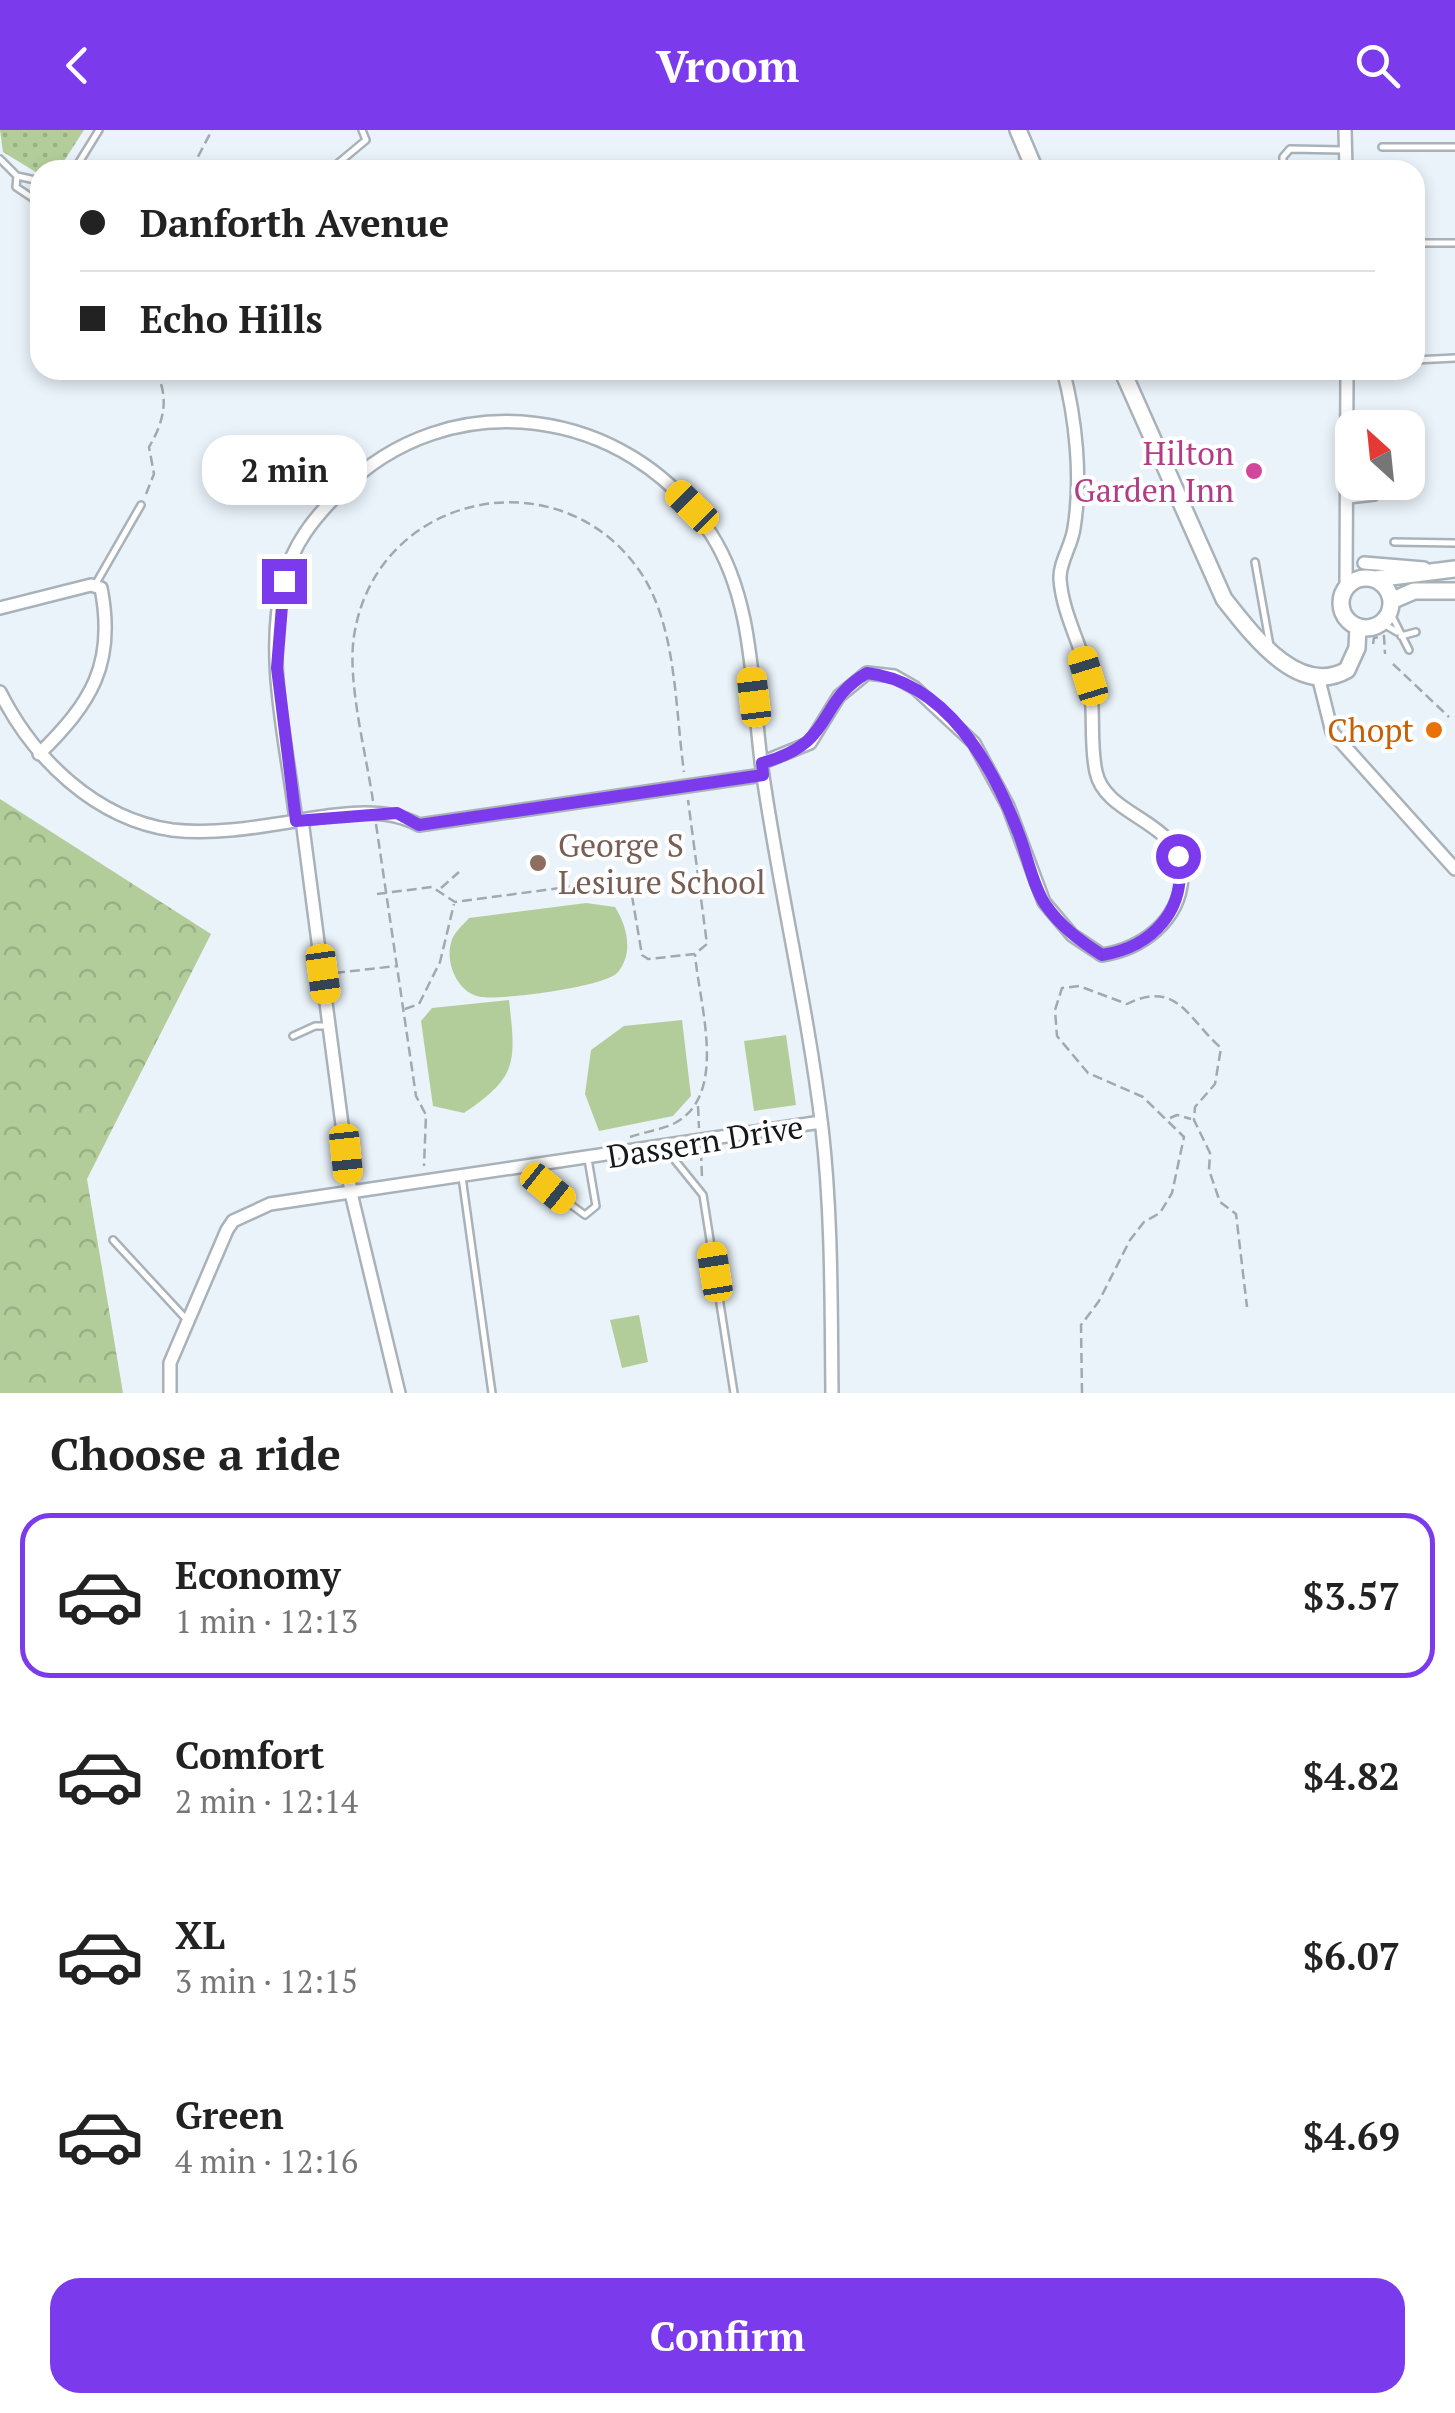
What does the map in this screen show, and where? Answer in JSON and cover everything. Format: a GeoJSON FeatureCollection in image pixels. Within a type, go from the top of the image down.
{"type":"FeatureCollection","features":[{"type":"Feature","properties":{"kind":"street"},"geometry":{"type":"LineString","coordinates":[[1018,130],[1031,160]]}},
{"type":"Feature","properties":{"kind":"street"},"geometry":{"type":"LineString","coordinates":[[1345,130],[1346,160]]}},
{"type":"Feature","properties":{"kind":"street"},"geometry":{"type":"LineString","coordinates":[[0,692],[39,754],[72,784],[122,814],[171,830],[231,830],[299,820],[397,813],[419,825],[686,787],[762,769],[810,743],[851,682],[867,673],[894,676],[944,711],[974,742],[1008,806],[1044,902],[1072,935],[1102,955],[1128,951],[1151,937],[1168,918],[1182,877],[1178,856],[1168,839],[1136,812],[1109,800],[1097,777],[1088,676],[1060,577],[1074,528],[1074,427],[1066,380]]}},
{"type":"Feature","properties":{"kind":"street"},"geometry":{"type":"LineString","coordinates":[[1126,380],[1224,599],[1289,668],[1319,680],[1347,670],[1358,648],[1358,627],[1342,610],[1348,500]]}},
{"type":"Feature","properties":{"kind":"street"},"geometry":{"type":"LineString","coordinates":[[1347,380],[1347,410]]}},
{"type":"Feature","properties":{"kind":"street","name":"Dassern Drive"},"geometry":{"type":"LineString","coordinates":[[299,820],[277,668],[284,581],[304,529],[350,481],[385,455],[429,434],[484,420],[535,420],[583,432],[614,446],[663,478],[692,507],[714,538],[734,583],[746,632],[762,769],[821,1122],[827,1182],[832,1393]]}},
{"type":"Feature","properties":{"kind":"street"},"geometry":{"type":"LineString","coordinates":[[1348,534],[1370,573],[1388,590],[1388,612]]}},
{"type":"Feature","properties":{"kind":"street"},"geometry":{"type":"LineString","coordinates":[[1346,587],[1370,573],[1396,579],[1435,568],[1455,568]]}},
{"type":"Feature","properties":{"kind":"street"},"geometry":{"type":"LineString","coordinates":[[0,608],[94,586],[101,588],[106,614],[102,654],[92,693],[78,717],[39,754]]}},
{"type":"Feature","properties":{"kind":"street"},"geometry":{"type":"LineString","coordinates":[[1358,627],[1388,612],[1414,591],[1455,591]]}},
{"type":"Feature","properties":{"kind":"street"},"geometry":{"type":"LineString","coordinates":[[1319,680],[1332,732],[1455,869]]}},
{"type":"Feature","properties":{"kind":"street"},"geometry":{"type":"LineString","coordinates":[[299,820],[351,1194],[400,1393]]}},
{"type":"Feature","properties":{"kind":"street","name":"Dassern Drive"},"geometry":{"type":"LineString","coordinates":[[170,1393],[170,1363],[233,1220],[270,1204],[821,1122]]}},
{"type":"Feature","properties":{"kind":"lane"},"geometry":{"type":"LineString","coordinates":[[80,160],[98,130]]}},
{"type":"Feature","properties":{"kind":"lane"},"geometry":{"type":"LineString","coordinates":[[342,160],[366,140],[362,130]]}},
{"type":"Feature","properties":{"kind":"lane"},"geometry":{"type":"LineString","coordinates":[[1382,147],[1455,147]]}},
{"type":"Feature","properties":{"kind":"lane"},"geometry":{"type":"LineString","coordinates":[[1283,160],[1290,149],[1346,150]]}},
{"type":"Feature","properties":{"kind":"lane"},"geometry":{"type":"LineString","coordinates":[[0,159],[17,176],[30,179]]}},
{"type":"Feature","properties":{"kind":"lane"},"geometry":{"type":"LineString","coordinates":[[17,176],[16,187],[30,197]]}},
{"type":"Feature","properties":{"kind":"lane"},"geometry":{"type":"LineString","coordinates":[[1425,243],[1455,243]]}},
{"type":"Feature","properties":{"kind":"lane"},"geometry":{"type":"LineString","coordinates":[[1425,360],[1455,358]]}},
{"type":"Feature","properties":{"kind":"lane"},"geometry":{"type":"LineString","coordinates":[[94,586],[141,505]]}},
{"type":"Feature","properties":{"kind":"lane"},"geometry":{"type":"LineString","coordinates":[[1394,542],[1455,543]]}},
{"type":"Feature","properties":{"kind":"lane"},"geometry":{"type":"LineString","coordinates":[[1254,562],[1270,649]]}},
{"type":"Feature","properties":{"kind":"lane"},"geometry":{"type":"LineString","coordinates":[[1388,612],[1409,650]]}},
{"type":"Feature","properties":{"kind":"lane"},"geometry":{"type":"LineString","coordinates":[[1388,612],[1400,635]]}},
{"type":"Feature","properties":{"kind":"lane"},"geometry":{"type":"LineString","coordinates":[[1400,635],[1416,632]]}},
{"type":"Feature","properties":{"kind":"lane"},"geometry":{"type":"LineString","coordinates":[[292,1036],[315,1026],[330,1026]]}},
{"type":"Feature","properties":{"kind":"lane"},"geometry":{"type":"LineString","coordinates":[[666,1148],[703,1195],[734,1393]]}},
{"type":"Feature","properties":{"kind":"lane"},"geometry":{"type":"LineString","coordinates":[[535,1167],[548,1188],[586,1216],[596,1206],[588,1159]]}},
{"type":"Feature","properties":{"kind":"lane"},"geometry":{"type":"LineString","coordinates":[[462,1178],[492,1393]]}},
{"type":"Feature","properties":{"kind":"lane"},"geometry":{"type":"LineString","coordinates":[[113,1240],[187,1320]]}},
{"type":"Feature","properties":{"kind":"path"},"geometry":{"type":"LineString","coordinates":[[197,160],[212,130]]}},
{"type":"Feature","properties":{"kind":"path"},"geometry":{"type":"LineString","coordinates":[[141,505],[154,474],[149,447],[161,428],[165,393],[159,380]]}},
{"type":"Feature","properties":{"kind":"path"},"geometry":{"type":"LineString","coordinates":[[426,1182],[426,1115],[416,1096],[374,814],[354,638],[360,612],[382,568],[413,534],[448,514],[495,503],[530,502],[578,514],[610,538],[641,573],[662,626],[706,944],[695,954],[648,959],[642,954],[631,890],[620,880],[454,902]]}},
{"type":"Feature","properties":{"kind":"path"},"geometry":{"type":"LineString","coordinates":[[1367,645],[1384,636],[1385,654]]}},
{"type":"Feature","properties":{"kind":"path"},"geometry":{"type":"LineString","coordinates":[[1393,664],[1449,717]]}},
{"type":"Feature","properties":{"kind":"path"},"geometry":{"type":"LineString","coordinates":[[377,894],[439,888],[459,872]]}},
{"type":"Feature","properties":{"kind":"path"},"geometry":{"type":"LineString","coordinates":[[439,888],[454,902]]}},
{"type":"Feature","properties":{"kind":"path"},"geometry":{"type":"LineString","coordinates":[[404,1010],[419,1004],[440,962],[454,902]]}},
{"type":"Feature","properties":{"kind":"path"},"geometry":{"type":"LineString","coordinates":[[620,1154],[627,1139],[674,1123],[695,1108],[704,1094],[707,1064],[695,954]]}},
{"type":"Feature","properties":{"kind":"path"},"geometry":{"type":"LineString","coordinates":[[323,974],[397,966]]}},
{"type":"Feature","properties":{"kind":"path"},"geometry":{"type":"LineString","coordinates":[[1082,1393],[1081,1325],[1099,1301],[1130,1240],[1144,1222],[1160,1213],[1177,1178],[1184,1137],[1143,1096],[1088,1073],[1057,1036],[1055,1010],[1062,988],[1079,986],[1127,1004],[1156,994],[1173,999],[1221,1048],[1215,1084],[1195,1106],[1194,1120],[1210,1153],[1209,1170],[1220,1202],[1236,1214],[1247,1307]]}},
{"type":"Feature","properties":{"kind":"path"},"geometry":{"type":"LineString","coordinates":[[1169,1119],[1177,1115],[1194,1120]]}},
{"type":"Feature","properties":{"kind":"green space"},"geometry":{"type":"Polygon","coordinates":[[[0,130],[84,130],[65,160],[30,160],[30,168],[3,152],[0,130]]]}},
{"type":"Feature","properties":{"kind":"green space"},"geometry":{"type":"Polygon","coordinates":[[[0,799],[211,934],[87,1179],[123,1393],[0,1393],[0,799]]]}},
{"type":"Feature","properties":{"kind":"green space"},"geometry":{"type":"Polygon","coordinates":[[[586,903],[615,907],[623,922],[626,956],[610,978],[553,991],[481,997],[466,990],[455,976],[451,943],[469,918],[586,903]]]}},
{"type":"Feature","properties":{"kind":"green space"},"geometry":{"type":"Polygon","coordinates":[[[509,1000],[513,1039],[504,1078],[464,1113],[433,1106],[421,1021],[432,1008],[509,1000]]]}},
{"type":"Feature","properties":{"kind":"green space"},"geometry":{"type":"Polygon","coordinates":[[[682,1020],[691,1096],[673,1116],[599,1131],[585,1094],[591,1050],[624,1026],[682,1020]]]}},
{"type":"Feature","properties":{"kind":"green space"},"geometry":{"type":"Polygon","coordinates":[[[786,1035],[796,1105],[754,1111],[744,1041],[786,1035]]]}},
{"type":"Feature","properties":{"kind":"green space"},"geometry":{"type":"Polygon","coordinates":[[[639,1315],[648,1362],[622,1368],[610,1320],[639,1315]]]}},
{"type":"Feature","properties":{"kind":"place","name":"Hilton Garden Inn"},"geometry":{"type":"Point","coordinates":[1254,471]}},
{"type":"Feature","properties":{"kind":"place","name":"Chopt"},"geometry":{"type":"Point","coordinates":[1434,730]}},
{"type":"Feature","properties":{"kind":"place","name":"George S Lesiure School"},"geometry":{"type":"Point","coordinates":[538,863]}},
{"type":"Feature","properties":{"kind":"route"},"geometry":{"type":"LineString","coordinates":[[284,581],[277,668],[296,821],[397,813],[419,825],[763,775],[762,763],[794,753],[810,743],[839,696],[851,682],[867,673],[894,676],[915,688],[974,742],[1008,806],[1044,902],[1072,935],[1102,955],[1128,951],[1151,937],[1168,918],[1182,877],[1178,856]]}}]}
